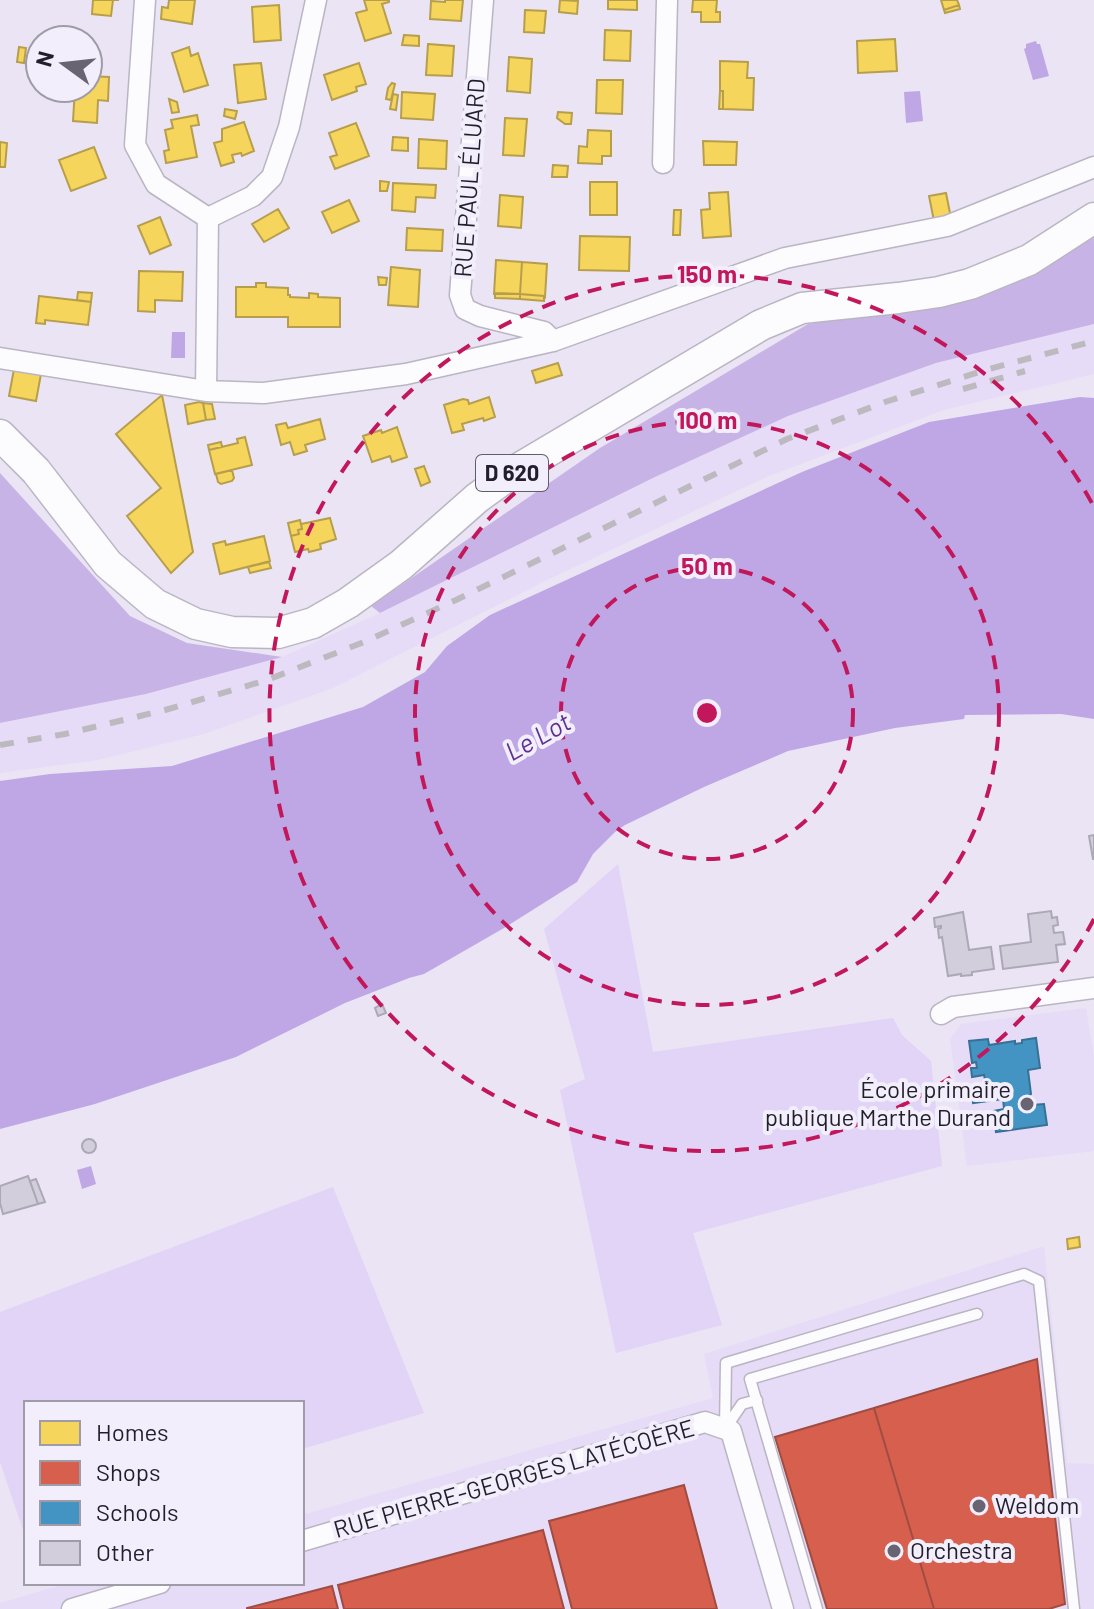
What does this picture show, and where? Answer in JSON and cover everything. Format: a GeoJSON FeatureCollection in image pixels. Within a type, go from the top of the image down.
{"type":"FeatureCollection","features":[{"type":"Feature","properties":{"kind":"main road","name":"D 620"},"geometry":{"type":"LineString","coordinates":[[0,435],[36,471],[108,564],[155,604],[196,624],[232,632],[278,633],[313,623],[348,603],[401,565],[477,498],[513,472],[761,325],[802,308],[898,298],[970,284],[1029,260],[1094,218]]}},
{"type":"Feature","properties":{"kind":"street"},"geometry":{"type":"LineString","coordinates":[[145,0],[135,145],[156,184],[208,218]]}},
{"type":"Feature","properties":{"kind":"street"},"geometry":{"type":"LineString","coordinates":[[208,218],[253,196],[272,177],[289,127],[316,0]]}},
{"type":"Feature","properties":{"kind":"street","name":"RUE PAUL ÉLUARD"},"geometry":{"type":"LineString","coordinates":[[483,0],[460,295],[465,309],[480,316],[544,332],[553,341]]}},
{"type":"Feature","properties":{"kind":"street"},"geometry":{"type":"LineString","coordinates":[[663,163],[667,0]]}},
{"type":"Feature","properties":{"kind":"street"},"geometry":{"type":"LineString","coordinates":[[0,358],[206,391],[264,393],[406,374],[553,341],[785,258],[947,226],[1094,167]]}},
{"type":"Feature","properties":{"kind":"street"},"geometry":{"type":"LineString","coordinates":[[206,391],[208,218]]}},
{"type":"Feature","properties":{"kind":"street"},"geometry":{"type":"LineString","coordinates":[[941,1014],[953,1007],[1094,988]]}},
{"type":"Feature","properties":{"kind":"street","name":"RUE PIERRE-GEORGES LATÉCOÈRE"},"geometry":{"type":"LineString","coordinates":[[304,1540],[705,1422],[731,1431],[783,1609]]}},
{"type":"Feature","properties":{"kind":"street"},"geometry":{"type":"LineString","coordinates":[[72,1609],[153,1585]]}},
{"type":"Feature","properties":{"kind":"lane"},"geometry":{"type":"LineString","coordinates":[[725,1429],[726,1363],[1024,1274],[1039,1281],[1074,1609]]}},
{"type":"Feature","properties":{"kind":"lane"},"geometry":{"type":"LineString","coordinates":[[817,1609],[750,1379],[977,1314]]}},
{"type":"Feature","properties":{"kind":"lane"},"geometry":{"type":"LineString","coordinates":[[725,1429],[742,1404],[757,1400]]}},
{"type":"Feature","properties":{"kind":"shaded area"},"geometry":{"type":"Polygon","coordinates":[[[1094,238],[1094,324],[936,363],[788,416],[655,477],[380,613],[371,606],[600,448],[808,324],[973,300],[1094,238]]]}},
{"type":"Feature","properties":{"kind":"shaded area"},"geometry":{"type":"Polygon","coordinates":[[[1094,324],[1094,374],[944,410],[769,476],[549,579],[333,688],[204,734],[98,760],[0,773],[0,723],[151,693],[282,657],[380,613],[655,477],[788,416],[936,363],[1094,324]]]}},
{"type":"Feature","properties":{"kind":"shaded area"},"geometry":{"type":"Polygon","coordinates":[[[0,473],[130,616],[187,643],[282,657],[146,694],[0,723],[0,473]]]}},
{"type":"Feature","properties":{"kind":"shaded area"},"geometry":{"type":"Polygon","coordinates":[[[618,864],[653,1052],[893,1018],[902,1035],[931,1061],[942,1166],[693,1233],[722,1325],[616,1353],[560,1090],[585,1079],[544,929],[618,864]]]}},
{"type":"Feature","properties":{"kind":"shaded area","name":"École primaire publique Marthe Durand"},"geometry":{"type":"Polygon","coordinates":[[[1086,1008],[1094,1057],[1094,1151],[967,1166],[950,1039],[961,1024],[1086,1008]]]}},
{"type":"Feature","properties":{"kind":"shaded area"},"geometry":{"type":"Polygon","coordinates":[[[333,1187],[424,1413],[304,1448],[304,1401],[24,1401],[23,1530],[0,1462],[0,1312],[333,1187]]]}},
{"type":"Feature","properties":{"kind":"shaded area"},"geometry":{"type":"Polygon","coordinates":[[[1044,1246],[1067,1463],[1094,1464],[1094,1609],[0,1609],[0,1603],[61,1585],[304,1585],[304,1514],[713,1398],[704,1354],[1044,1246]]]}},
{"type":"Feature","properties":{"kind":"water"},"geometry":{"type":"Polygon","coordinates":[[[1036,41],[1040,44],[1049,76],[1033,80],[1024,49],[1026,44],[1036,41]]]}},
{"type":"Feature","properties":{"kind":"water"},"geometry":{"type":"Polygon","coordinates":[[[920,91],[923,121],[906,123],[904,92],[920,91]]]}},
{"type":"Feature","properties":{"kind":"water"},"geometry":{"type":"Polygon","coordinates":[[[172,332],[185,332],[185,358],[171,358],[172,332]]]}},
{"type":"Feature","properties":{"kind":"water","name":"Le Lot"},"geometry":{"type":"Polygon","coordinates":[[[1080,397],[1094,398],[1094,719],[1061,714],[965,715],[964,719],[895,728],[788,751],[625,825],[593,854],[577,882],[424,974],[345,1003],[236,1057],[95,1104],[0,1129],[0,781],[50,774],[172,766],[363,707],[425,672],[447,646],[490,615],[802,472],[929,422],[1080,397]]]}},
{"type":"Feature","properties":{"kind":"water"},"geometry":{"type":"Polygon","coordinates":[[[91,1166],[96,1184],[82,1189],[77,1170],[91,1166]]]}},
{"type":"Feature","properties":{"kind":"building: Homes"},"geometry":{"type":"Polygon","coordinates":[[[93,0],[113,0],[111,16],[92,14],[93,0]]]}},
{"type":"Feature","properties":{"kind":"building: Homes"},"geometry":{"type":"Polygon","coordinates":[[[169,0],[195,0],[192,24],[161,19],[162,7],[168,8],[169,0]]]}},
{"type":"Feature","properties":{"kind":"building: Homes"},"geometry":{"type":"Polygon","coordinates":[[[364,0],[389,0],[382,4],[391,33],[365,41],[356,13],[367,10],[364,0]]]}},
{"type":"Feature","properties":{"kind":"building: Homes"},"geometry":{"type":"Polygon","coordinates":[[[463,0],[461,21],[430,19],[431,1],[463,0]]]}},
{"type":"Feature","properties":{"kind":"building: Homes"},"geometry":{"type":"Polygon","coordinates":[[[560,0],[578,1],[577,14],[559,12],[560,0]]]}},
{"type":"Feature","properties":{"kind":"building: Homes"},"geometry":{"type":"Polygon","coordinates":[[[608,0],[637,0],[637,10],[608,9],[608,0]]]}},
{"type":"Feature","properties":{"kind":"building: Homes"},"geometry":{"type":"Polygon","coordinates":[[[693,0],[717,0],[716,12],[720,12],[720,22],[701,22],[701,12],[692,12],[693,0]]]}},
{"type":"Feature","properties":{"kind":"building: Homes"},"geometry":{"type":"Polygon","coordinates":[[[941,0],[957,0],[959,5],[944,10],[941,0]]]}},
{"type":"Feature","properties":{"kind":"building: Homes"},"geometry":{"type":"Polygon","coordinates":[[[279,5],[281,40],[254,42],[252,7],[279,5]]]}},
{"type":"Feature","properties":{"kind":"building: Homes"},"geometry":{"type":"Polygon","coordinates":[[[959,5],[960,9],[945,13],[944,10],[959,5]]]}},
{"type":"Feature","properties":{"kind":"building: Homes"},"geometry":{"type":"Polygon","coordinates":[[[525,10],[546,11],[544,33],[524,32],[525,10]]]}},
{"type":"Feature","properties":{"kind":"building: Homes"},"geometry":{"type":"Polygon","coordinates":[[[605,30],[631,31],[630,61],[604,60],[605,30]]]}},
{"type":"Feature","properties":{"kind":"building: Homes"},"geometry":{"type":"Polygon","coordinates":[[[404,35],[419,36],[419,46],[402,45],[404,35]]]}},
{"type":"Feature","properties":{"kind":"building: Homes"},"geometry":{"type":"Polygon","coordinates":[[[895,39],[897,71],[858,73],[857,41],[895,39]]]}},
{"type":"Feature","properties":{"kind":"building: Homes"},"geometry":{"type":"Polygon","coordinates":[[[428,44],[454,46],[452,76],[426,75],[428,44]]]}},
{"type":"Feature","properties":{"kind":"building: Homes"},"geometry":{"type":"Polygon","coordinates":[[[19,47],[24,48],[24,63],[17,62],[19,47]]]}},
{"type":"Feature","properties":{"kind":"building: Homes"},"geometry":{"type":"Polygon","coordinates":[[[189,47],[191,56],[198,53],[208,85],[184,92],[172,53],[189,47]]]}},
{"type":"Feature","properties":{"kind":"building: Homes"},"geometry":{"type":"Polygon","coordinates":[[[509,57],[532,59],[530,93],[507,91],[509,57]]]}},
{"type":"Feature","properties":{"kind":"building: Homes"},"geometry":{"type":"Polygon","coordinates":[[[720,61],[748,62],[747,78],[754,78],[753,110],[723,109],[720,61]]]}},
{"type":"Feature","properties":{"kind":"building: Homes"},"geometry":{"type":"Polygon","coordinates":[[[261,63],[266,99],[238,103],[234,65],[261,63]]]}},
{"type":"Feature","properties":{"kind":"building: Homes"},"geometry":{"type":"Polygon","coordinates":[[[359,63],[366,84],[356,87],[357,91],[332,100],[324,75],[359,63]]]}},
{"type":"Feature","properties":{"kind":"building: Homes"},"geometry":{"type":"Polygon","coordinates":[[[104,77],[109,77],[108,101],[104,101],[104,77]]]}},
{"type":"Feature","properties":{"kind":"building: Homes"},"geometry":{"type":"Polygon","coordinates":[[[597,80],[623,80],[622,114],[596,113],[597,80]]]}},
{"type":"Feature","properties":{"kind":"building: Homes"},"geometry":{"type":"Polygon","coordinates":[[[395,84],[391,100],[386,99],[388,88],[395,84]]]}},
{"type":"Feature","properties":{"kind":"building: Homes"},"geometry":{"type":"Polygon","coordinates":[[[720,91],[723,91],[723,109],[719,109],[720,91]]]}},
{"type":"Feature","properties":{"kind":"building: Homes"},"geometry":{"type":"Polygon","coordinates":[[[402,92],[435,94],[433,120],[401,118],[402,92]]]}},
{"type":"Feature","properties":{"kind":"building: Homes"},"geometry":{"type":"Polygon","coordinates":[[[393,94],[398,95],[396,110],[390,109],[393,94]]]}},
{"type":"Feature","properties":{"kind":"building: Homes"},"geometry":{"type":"Polygon","coordinates":[[[169,99],[177,102],[179,112],[172,113],[169,99]]]}},
{"type":"Feature","properties":{"kind":"building: Homes"},"geometry":{"type":"Polygon","coordinates":[[[74,104],[98,104],[97,123],[73,121],[74,104]]]}},
{"type":"Feature","properties":{"kind":"building: Homes"},"geometry":{"type":"Polygon","coordinates":[[[225,109],[237,111],[235,119],[224,116],[225,109]]]}},
{"type":"Feature","properties":{"kind":"building: Homes"},"geometry":{"type":"Polygon","coordinates":[[[558,112],[572,113],[571,124],[557,118],[558,112]]]}},
{"type":"Feature","properties":{"kind":"building: Homes"},"geometry":{"type":"Polygon","coordinates":[[[197,115],[199,125],[191,126],[197,157],[166,163],[164,151],[169,150],[165,130],[173,128],[171,120],[197,115]]]}},
{"type":"Feature","properties":{"kind":"building: Homes"},"geometry":{"type":"Polygon","coordinates":[[[505,118],[527,119],[524,156],[503,155],[505,118]]]}},
{"type":"Feature","properties":{"kind":"building: Homes"},"geometry":{"type":"Polygon","coordinates":[[[244,122],[254,151],[242,156],[241,153],[232,155],[234,162],[221,166],[214,143],[222,141],[222,129],[244,122]]]}},
{"type":"Feature","properties":{"kind":"building: Homes"},"geometry":{"type":"Polygon","coordinates":[[[356,123],[369,156],[335,169],[330,157],[337,155],[329,133],[356,123]]]}},
{"type":"Feature","properties":{"kind":"building: Homes"},"geometry":{"type":"Polygon","coordinates":[[[588,130],[611,131],[611,156],[602,156],[602,164],[578,163],[579,146],[587,147],[588,130]]]}},
{"type":"Feature","properties":{"kind":"building: Homes"},"geometry":{"type":"Polygon","coordinates":[[[393,137],[408,138],[408,151],[392,150],[393,137]]]}},
{"type":"Feature","properties":{"kind":"building: Homes"},"geometry":{"type":"Polygon","coordinates":[[[419,139],[447,141],[446,169],[418,168],[419,139]]]}},
{"type":"Feature","properties":{"kind":"building: Homes"},"geometry":{"type":"Polygon","coordinates":[[[703,141],[737,142],[736,165],[704,165],[703,141]]]}},
{"type":"Feature","properties":{"kind":"building: Homes"},"geometry":{"type":"Polygon","coordinates":[[[0,142],[7,143],[5,167],[0,167],[0,142]]]}},
{"type":"Feature","properties":{"kind":"building: Homes"},"geometry":{"type":"Polygon","coordinates":[[[94,147],[106,178],[71,191],[59,160],[94,147]]]}},
{"type":"Feature","properties":{"kind":"building: Homes"},"geometry":{"type":"Polygon","coordinates":[[[553,165],[568,166],[567,177],[552,177],[553,165]]]}},
{"type":"Feature","properties":{"kind":"building: Homes"},"geometry":{"type":"Polygon","coordinates":[[[380,181],[389,182],[387,191],[380,191],[380,181]]]}},
{"type":"Feature","properties":{"kind":"building: Homes"},"geometry":{"type":"Polygon","coordinates":[[[590,182],[617,182],[617,215],[590,215],[590,182]]]}},
{"type":"Feature","properties":{"kind":"building: Homes"},"geometry":{"type":"Polygon","coordinates":[[[393,183],[436,185],[435,198],[416,197],[415,212],[392,210],[393,183]]]}},
{"type":"Feature","properties":{"kind":"building: Homes"},"geometry":{"type":"Polygon","coordinates":[[[728,192],[731,236],[703,238],[701,210],[710,209],[709,193],[728,192]]]}},
{"type":"Feature","properties":{"kind":"building: Homes"},"geometry":{"type":"Polygon","coordinates":[[[946,193],[951,218],[934,221],[929,196],[946,193]]]}},
{"type":"Feature","properties":{"kind":"building: Homes"},"geometry":{"type":"Polygon","coordinates":[[[500,195],[523,197],[521,228],[498,226],[500,195]]]}},
{"type":"Feature","properties":{"kind":"building: Homes"},"geometry":{"type":"Polygon","coordinates":[[[349,200],[359,221],[332,233],[322,212],[349,200]]]}},
{"type":"Feature","properties":{"kind":"building: Homes"},"geometry":{"type":"Polygon","coordinates":[[[278,209],[289,228],[264,242],[252,224],[278,209]]]}},
{"type":"Feature","properties":{"kind":"building: Homes"},"geometry":{"type":"Polygon","coordinates":[[[674,210],[681,210],[680,235],[673,235],[674,210]]]}},
{"type":"Feature","properties":{"kind":"building: Homes"},"geometry":{"type":"Polygon","coordinates":[[[160,217],[171,245],[150,254],[138,226],[160,217]]]}},
{"type":"Feature","properties":{"kind":"building: Homes"},"geometry":{"type":"Polygon","coordinates":[[[407,228],[443,230],[442,251],[406,250],[407,228]]]}},
{"type":"Feature","properties":{"kind":"building: Homes"},"geometry":{"type":"Polygon","coordinates":[[[580,236],[630,237],[629,271],[579,270],[580,236]]]}},
{"type":"Feature","properties":{"kind":"building: Homes"},"geometry":{"type":"Polygon","coordinates":[[[496,260],[522,262],[520,294],[494,294],[496,260]]]}},
{"type":"Feature","properties":{"kind":"building: Homes"},"geometry":{"type":"Polygon","coordinates":[[[522,262],[547,264],[545,297],[520,294],[522,262]]]}},
{"type":"Feature","properties":{"kind":"building: Homes"},"geometry":{"type":"Polygon","coordinates":[[[391,267],[420,270],[418,307],[388,305],[391,267]]]}},
{"type":"Feature","properties":{"kind":"building: Homes"},"geometry":{"type":"Polygon","coordinates":[[[139,271],[183,272],[182,301],[155,300],[155,312],[138,311],[139,271]]]}},
{"type":"Feature","properties":{"kind":"building: Homes"},"geometry":{"type":"Polygon","coordinates":[[[378,277],[387,278],[386,285],[379,285],[378,277]]]}},
{"type":"Feature","properties":{"kind":"building: Homes"},"geometry":{"type":"Polygon","coordinates":[[[256,283],[266,283],[266,287],[288,288],[290,297],[309,298],[309,293],[318,294],[318,297],[340,298],[340,327],[288,327],[288,317],[236,317],[236,287],[256,287],[256,283]]]}},
{"type":"Feature","properties":{"kind":"building: Homes"},"geometry":{"type":"Polygon","coordinates":[[[78,292],[92,293],[91,302],[77,300],[78,292]]]}},
{"type":"Feature","properties":{"kind":"building: Homes"},"geometry":{"type":"Polygon","coordinates":[[[495,293],[520,294],[520,299],[495,298],[495,293]]]}},
{"type":"Feature","properties":{"kind":"building: Homes"},"geometry":{"type":"Polygon","coordinates":[[[520,294],[544,296],[544,301],[520,299],[520,294]]]}},
{"type":"Feature","properties":{"kind":"building: Homes"},"geometry":{"type":"Polygon","coordinates":[[[39,296],[91,302],[88,325],[45,320],[45,324],[36,323],[39,296]]]}},
{"type":"Feature","properties":{"kind":"building: Homes"},"geometry":{"type":"Polygon","coordinates":[[[558,363],[562,375],[536,383],[532,371],[558,363]]]}},
{"type":"Feature","properties":{"kind":"building: Homes"},"geometry":{"type":"Polygon","coordinates":[[[14,369],[41,374],[36,401],[9,396],[14,369]]]}},
{"type":"Feature","properties":{"kind":"building: Homes"},"geometry":{"type":"Polygon","coordinates":[[[162,395],[193,552],[171,573],[127,516],[161,488],[116,434],[162,395]]]}},
{"type":"Feature","properties":{"kind":"building: Homes"},"geometry":{"type":"Polygon","coordinates":[[[489,397],[495,417],[462,424],[464,430],[452,433],[444,405],[463,399],[468,400],[469,404],[489,397]]]}},
{"type":"Feature","properties":{"kind":"building: Homes"},"geometry":{"type":"Polygon","coordinates":[[[203,403],[206,420],[188,424],[185,405],[203,403]]]}},
{"type":"Feature","properties":{"kind":"building: Homes"},"geometry":{"type":"Polygon","coordinates":[[[203,403],[212,404],[215,419],[206,420],[203,403]]]}},
{"type":"Feature","properties":{"kind":"building: Homes"},"geometry":{"type":"Polygon","coordinates":[[[320,419],[325,439],[305,445],[307,451],[294,455],[290,442],[281,445],[276,425],[286,423],[288,428],[320,419]]]}},
{"type":"Feature","properties":{"kind":"building: Homes"},"geometry":{"type":"Polygon","coordinates":[[[397,427],[407,457],[392,462],[390,456],[372,462],[363,436],[397,427]]]}},
{"type":"Feature","properties":{"kind":"building: Homes"},"geometry":{"type":"Polygon","coordinates":[[[245,437],[252,465],[215,474],[209,450],[238,443],[237,439],[245,437]]]}},
{"type":"Feature","properties":{"kind":"building: Homes"},"geometry":{"type":"Polygon","coordinates":[[[221,442],[222,447],[209,450],[208,445],[221,442]]]}},
{"type":"Feature","properties":{"kind":"building: Homes"},"geometry":{"type":"Polygon","coordinates":[[[424,466],[430,482],[421,486],[415,469],[424,466]]]}},
{"type":"Feature","properties":{"kind":"building: Homes"},"geometry":{"type":"Polygon","coordinates":[[[232,470],[232,481],[218,482],[216,474],[232,470]]]}},
{"type":"Feature","properties":{"kind":"building: Homes"},"geometry":{"type":"Polygon","coordinates":[[[330,518],[336,539],[320,544],[321,549],[295,552],[291,536],[299,534],[301,524],[330,518]]]}},
{"type":"Feature","properties":{"kind":"building: Homes"},"geometry":{"type":"Polygon","coordinates":[[[300,520],[302,529],[298,530],[299,534],[291,536],[288,523],[300,520]]]}},
{"type":"Feature","properties":{"kind":"building: Homes"},"geometry":{"type":"Polygon","coordinates":[[[264,536],[270,561],[220,574],[213,544],[225,541],[226,545],[264,536]]]}},
{"type":"Feature","properties":{"kind":"building: Homes"},"geometry":{"type":"Polygon","coordinates":[[[269,562],[271,568],[250,573],[248,567],[269,562]]]}},
{"type":"Feature","properties":{"kind":"building: Homes"},"geometry":{"type":"Polygon","coordinates":[[[1079,1237],[1080,1247],[1068,1249],[1067,1239],[1079,1237]]]}},
{"type":"Feature","properties":{"kind":"building: Shops","name":"Weldom"},"geometry":{"type":"Polygon","coordinates":[[[1037,1359],[1065,1604],[1049,1609],[934,1609],[874,1408],[1037,1359]]]}},
{"type":"Feature","properties":{"kind":"building: Shops"},"geometry":{"type":"Polygon","coordinates":[[[874,1408],[934,1609],[827,1609],[775,1437],[874,1408]]]}},
{"type":"Feature","properties":{"kind":"building: Shops"},"geometry":{"type":"Polygon","coordinates":[[[684,1485],[717,1609],[572,1609],[549,1521],[684,1485]]]}},
{"type":"Feature","properties":{"kind":"building: Shops"},"geometry":{"type":"Polygon","coordinates":[[[543,1530],[564,1609],[344,1609],[338,1585],[543,1530]]]}},
{"type":"Feature","properties":{"kind":"building: Shops"},"geometry":{"type":"Polygon","coordinates":[[[332,1586],[338,1609],[247,1609],[247,1608],[332,1586]]]}},
{"type":"Feature","properties":{"kind":"building: Schools"},"geometry":{"type":"Polygon","coordinates":[[[1036,1038],[1040,1068],[1028,1070],[1031,1105],[1044,1104],[1047,1125],[996,1132],[993,1111],[1004,1109],[1003,1099],[973,1103],[971,1086],[986,1084],[984,1075],[972,1077],[971,1068],[977,1068],[976,1062],[972,1063],[969,1041],[988,1039],[989,1045],[1015,1041],[1015,1044],[1036,1038]]]}},
{"type":"Feature","properties":{"kind":"building: Other"},"geometry":{"type":"Polygon","coordinates":[[[1094,835],[1094,859],[1093,859],[1089,836],[1094,835]]]}},
{"type":"Feature","properties":{"kind":"building: Other"},"geometry":{"type":"Polygon","coordinates":[[[1051,911],[1052,918],[1057,917],[1058,925],[1053,926],[1054,933],[1063,932],[1065,944],[1056,945],[1058,962],[1003,969],[1000,946],[1031,942],[1028,914],[1051,911]]]}},
{"type":"Feature","properties":{"kind":"building: Other"},"geometry":{"type":"Polygon","coordinates":[[[963,912],[969,950],[991,947],[994,969],[972,972],[972,975],[948,976],[942,937],[939,938],[938,929],[941,926],[935,927],[934,918],[963,912]]]}},
{"type":"Feature","properties":{"kind":"building: Other"},"geometry":{"type":"Polygon","coordinates":[[[382,1004],[386,1013],[378,1016],[375,1008],[382,1004]]]}},
{"type":"Feature","properties":{"kind":"building: Other"},"geometry":{"type":"Polygon","coordinates":[[[89,1139],[96,1146],[89,1153],[82,1146],[89,1139]]]}},
{"type":"Feature","properties":{"kind":"building: Other"},"geometry":{"type":"Polygon","coordinates":[[[28,1176],[38,1204],[3,1214],[0,1186],[28,1176]]]}},
{"type":"Feature","properties":{"kind":"building: Other"},"geometry":{"type":"Polygon","coordinates":[[[36,1179],[45,1202],[38,1204],[30,1181],[36,1179]]]}},
{"type":"Feature","properties":{"kind":"railway"},"geometry":{"type":"LineString","coordinates":[[0,745],[65,734],[165,710],[267,680],[364,642],[456,600],[787,439],[885,402],[989,369],[1094,341]]}},
{"type":"Feature","properties":{"kind":"railway"},"geometry":{"type":"LineString","coordinates":[[963,389],[1025,371]]}},
{"type":"Feature","properties":{"kind":"place","name":"École primaire publique Marthe Durand"},"geometry":{"type":"Point","coordinates":[1027,1104]}},
{"type":"Feature","properties":{"kind":"place","name":"Weldom"},"geometry":{"type":"Point","coordinates":[979,1506]}},
{"type":"Feature","properties":{"kind":"place","name":"Orchestra"},"geometry":{"type":"Point","coordinates":[894,1551]}}]}
